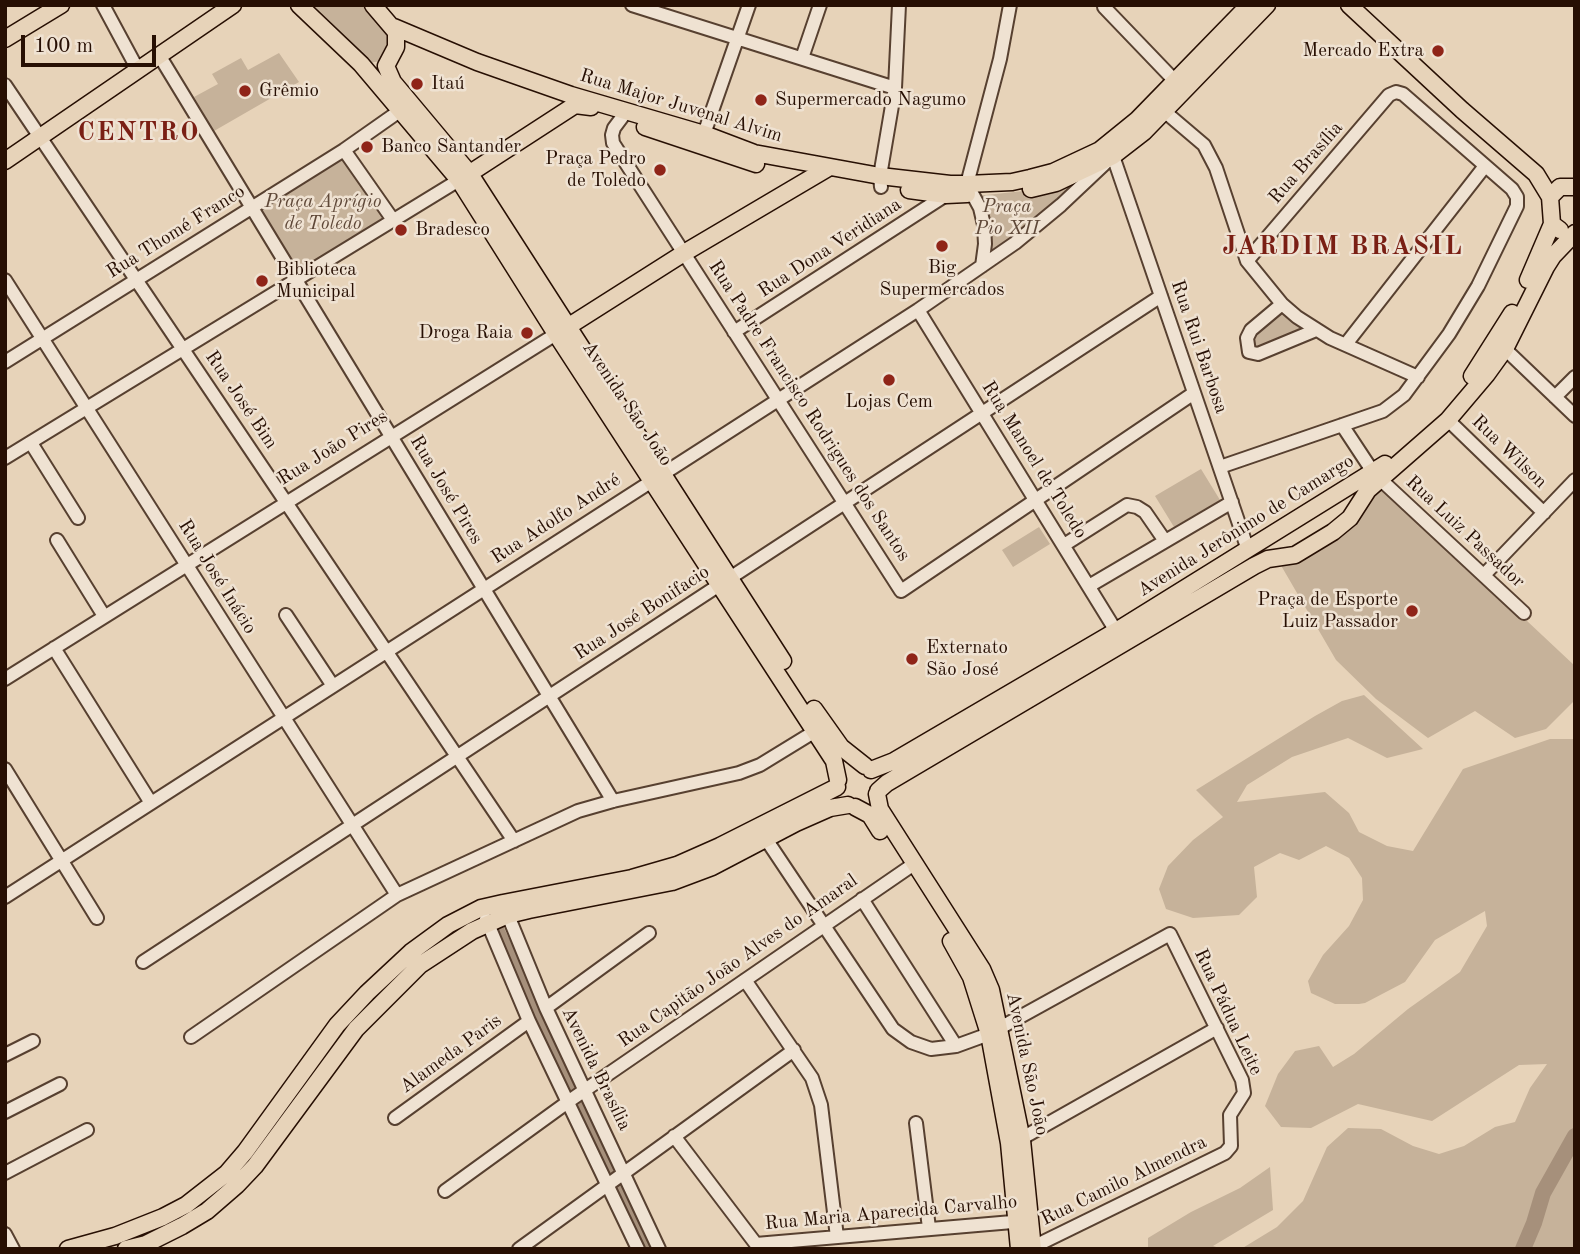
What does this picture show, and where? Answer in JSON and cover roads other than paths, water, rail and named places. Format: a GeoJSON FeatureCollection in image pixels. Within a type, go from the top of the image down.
{"type":"FeatureCollection","features":[{"type":"Feature","properties":{"kind":"main road"},"geometry":{"type":"LineString","coordinates":[[5,39],[61,5]]}},
{"type":"Feature","properties":{"kind":"main road"},"geometry":{"type":"LineString","coordinates":[[5,162],[233,5]]}},
{"type":"Feature","properties":{"kind":"main road","name":"Avenida São João"},"geometry":{"type":"LineString","coordinates":[[299,5],[361,64],[464,177]]}},
{"type":"Feature","properties":{"kind":"main road"},"geometry":{"type":"LineString","coordinates":[[361,64],[388,60],[396,47],[394,27],[373,5]]}},
{"type":"Feature","properties":{"kind":"main road"},"geometry":{"type":"LineString","coordinates":[[970,189],[1053,172],[1100,150],[1123,133],[1249,5]]}},
{"type":"Feature","properties":{"kind":"main road"},"geometry":{"type":"LineString","coordinates":[[970,189],[1024,190],[1056,183],[1114,156],[1144,132],[1267,5]]}},
{"type":"Feature","properties":{"kind":"main road"},"geometry":{"type":"LineString","coordinates":[[1349,5],[1462,110],[1536,174],[1562,189]]}},
{"type":"Feature","properties":{"kind":"main road","name":"Rua Major Juvenal Alvim"},"geometry":{"type":"LineString","coordinates":[[394,27],[477,62],[705,141],[946,195],[970,189]]}},
{"type":"Feature","properties":{"kind":"main road","name":"Avenida São João"},"geometry":{"type":"LineString","coordinates":[[388,60],[386,66],[393,82],[464,177],[820,729],[834,761],[837,784]]}},
{"type":"Feature","properties":{"kind":"main road"},"geometry":{"type":"LineString","coordinates":[[464,177],[562,113],[568,103],[563,92]]}},
{"type":"Feature","properties":{"kind":"main road","name":"Rua Major Juvenal Alvim"},"geometry":{"type":"LineString","coordinates":[[562,113],[579,104],[624,115]]}},
{"type":"Feature","properties":{"kind":"main road","name":"Rua Major Juvenal Alvim"},"geometry":{"type":"LineString","coordinates":[[705,141],[748,162],[812,175],[950,184],[970,189]]}},
{"type":"Feature","properties":{"kind":"main road"},"geometry":{"type":"LineString","coordinates":[[684,253],[812,175],[828,168]]}},
{"type":"Feature","properties":{"kind":"main road"},"geometry":{"type":"LineString","coordinates":[[1575,171],[1562,189],[1552,224],[1566,233],[1575,232]]}},
{"type":"Feature","properties":{"kind":"main road","name":"Avenida Jerônimo de Camargo"},"geometry":{"type":"LineString","coordinates":[[868,768],[894,761],[1116,631],[1317,508],[1377,476],[1430,425],[1481,364],[1514,309],[1552,224]]}},
{"type":"Feature","properties":{"kind":"main road"},"geometry":{"type":"LineString","coordinates":[[505,909],[672,882],[712,867],[830,808],[869,804],[887,783],[1254,566],[1295,555],[1333,532],[1350,518],[1377,476],[1448,420],[1505,349],[1546,267],[1575,232]]}},
{"type":"Feature","properties":{"kind":"main road","name":"Rua João Pires"},"geometry":{"type":"LineString","coordinates":[[562,331],[684,253]]}},
{"type":"Feature","properties":{"kind":"main road"},"geometry":{"type":"LineString","coordinates":[[1317,508],[1333,514],[1333,532]]}},
{"type":"Feature","properties":{"kind":"main road"},"geometry":{"type":"LineString","coordinates":[[1273,535],[1270,543],[1273,551],[1280,557]]}},
{"type":"Feature","properties":{"kind":"main road","name":"Avenida São João"},"geometry":{"type":"LineString","coordinates":[[820,729],[846,753],[868,768]]}},
{"type":"Feature","properties":{"kind":"main road"},"geometry":{"type":"LineString","coordinates":[[68,1249],[140,1228],[186,1205],[227,1173],[337,1025],[411,952],[439,932],[505,909],[677,865],[720,846],[837,784],[846,769],[852,766],[868,768],[878,779],[878,792]]}},
{"type":"Feature","properties":{"kind":"main road"},"geometry":{"type":"LineString","coordinates":[[837,784],[842,800],[852,806]]}},
{"type":"Feature","properties":{"kind":"main road","name":"Avenida São João"},"geometry":{"type":"LineString","coordinates":[[878,792],[880,809],[909,867]]}},
{"type":"Feature","properties":{"kind":"main road","name":"Avenida São João"},"geometry":{"type":"LineString","coordinates":[[852,806],[870,815],[982,969],[991,990],[994,1031],[1015,1142],[1024,1221],[1031,1249]]}},
{"type":"Feature","properties":{"kind":"main road"},"geometry":{"type":"LineString","coordinates":[[126,1249],[146,1244],[182,1226],[207,1211],[237,1185],[255,1166],[356,1029],[393,990],[484,916]]}},
{"type":"Feature","properties":{"kind":"main road","name":"Avenida São João"},"geometry":{"type":"LineString","coordinates":[[1019,1249],[1024,1221]]}},
{"type":"Feature","properties":{"kind":"street"},"geometry":{"type":"LineString","coordinates":[[103,5],[138,69]]}},
{"type":"Feature","properties":{"kind":"street"},"geometry":{"type":"LineString","coordinates":[[632,5],[895,88]]}},
{"type":"Feature","properties":{"kind":"street"},"geometry":{"type":"LineString","coordinates":[[705,141],[749,5]]}},
{"type":"Feature","properties":{"kind":"street"},"geometry":{"type":"LineString","coordinates":[[802,58],[820,5]]}},
{"type":"Feature","properties":{"kind":"street"},"geometry":{"type":"LineString","coordinates":[[880,181],[895,88],[899,5]]}},
{"type":"Feature","properties":{"kind":"street"},"geometry":{"type":"LineString","coordinates":[[982,266],[984,225],[970,189],[1010,5]]}},
{"type":"Feature","properties":{"kind":"street"},"geometry":{"type":"LineString","coordinates":[[1105,6],[1175,81]]}},
{"type":"Feature","properties":{"kind":"street","name":"Rua José Pires"},"geometry":{"type":"LineString","coordinates":[[159,55],[613,801]]}},
{"type":"Feature","properties":{"kind":"street","name":"Rua José Bim"},"geometry":{"type":"LineString","coordinates":[[5,85],[514,841]]}},
{"type":"Feature","properties":{"kind":"street","name":"Rua Brasília"},"geometry":{"type":"LineString","coordinates":[[1247,261],[1389,95],[1396,92],[1403,94],[1485,166]]}},
{"type":"Feature","properties":{"kind":"street","name":"Rua Thomé Franco"},"geometry":{"type":"LineString","coordinates":[[5,362],[345,150],[401,110]]}},
{"type":"Feature","properties":{"kind":"street"},"geometry":{"type":"LineString","coordinates":[[1164,111],[1204,145],[1216,168],[1247,261],[1282,304],[1315,330],[1418,377]]}},
{"type":"Feature","properties":{"kind":"street","name":"Rua Padre Francisco Rodrigues dos Santos"},"geometry":{"type":"LineString","coordinates":[[624,115],[612,135],[613,143],[901,591],[1036,501]]}},
{"type":"Feature","properties":{"kind":"street"},"geometry":{"type":"LineString","coordinates":[[345,150],[393,220]]}},
{"type":"Feature","properties":{"kind":"street","name":"Rua Adolfo André"},"geometry":{"type":"LineString","coordinates":[[5,897],[918,310],[1015,243],[1114,156]]}},
{"type":"Feature","properties":{"kind":"street","name":"Rua Rui Barbosa"},"geometry":{"type":"LineString","coordinates":[[1114,156],[1248,550]]}},
{"type":"Feature","properties":{"kind":"street"},"geometry":{"type":"LineString","coordinates":[[1220,467],[1394,404],[1418,377],[1449,334],[1478,286],[1517,206],[1517,197],[1485,166],[1346,344]]}},
{"type":"Feature","properties":{"kind":"street"},"geometry":{"type":"LineString","coordinates":[[5,458],[464,177]]}},
{"type":"Feature","properties":{"kind":"street","name":"Rua Dona Veridiana"},"geometry":{"type":"LineString","coordinates":[[734,332],[946,195]]}},
{"type":"Feature","properties":{"kind":"street","name":"Rua José Inácio"},"geometry":{"type":"LineString","coordinates":[[5,280],[397,895]]}},
{"type":"Feature","properties":{"kind":"street","name":"Rua José Bonifacio"},"geometry":{"type":"LineString","coordinates":[[143,962],[1161,296]]}},
{"type":"Feature","properties":{"kind":"street"},"geometry":{"type":"LineString","coordinates":[[1282,304],[1251,330],[1247,338],[1249,352],[1258,354],[1315,330]]}},
{"type":"Feature","properties":{"kind":"street","name":"Rua Manoel de Toledo"},"geometry":{"type":"LineString","coordinates":[[918,310],[1116,631]]}},
{"type":"Feature","properties":{"kind":"street","name":"Rua João Pires"},"geometry":{"type":"LineString","coordinates":[[5,680],[562,331]]}},
{"type":"Feature","properties":{"kind":"street"},"geometry":{"type":"LineString","coordinates":[[1505,349],[1575,416]]}},
{"type":"Feature","properties":{"kind":"street"},"geometry":{"type":"LineString","coordinates":[[1555,397],[1575,377]]}},
{"type":"Feature","properties":{"kind":"street"},"geometry":{"type":"LineString","coordinates":[[1036,501],[1194,393]]}},
{"type":"Feature","properties":{"kind":"street","name":"Rua Wilson"},"geometry":{"type":"LineString","coordinates":[[1448,420],[1544,513]]}},
{"type":"Feature","properties":{"kind":"street","name":"Rua Luiz Passador"},"geometry":{"type":"LineString","coordinates":[[1342,425],[1377,476],[1524,613]]}},
{"type":"Feature","properties":{"kind":"street"},"geometry":{"type":"LineString","coordinates":[[31,443],[78,518]]}},
{"type":"Feature","properties":{"kind":"street"},"geometry":{"type":"LineString","coordinates":[[1484,575],[1575,480]]}},
{"type":"Feature","properties":{"kind":"street"},"geometry":{"type":"LineString","coordinates":[[1089,586],[1232,502]]}},
{"type":"Feature","properties":{"kind":"street"},"geometry":{"type":"LineString","coordinates":[[1064,545],[1127,505],[1137,506],[1145,512],[1165,541]]}},
{"type":"Feature","properties":{"kind":"street"},"geometry":{"type":"LineString","coordinates":[[57,540],[104,616]]}},
{"type":"Feature","properties":{"kind":"street"},"geometry":{"type":"LineString","coordinates":[[286,615],[333,687]]}},
{"type":"Feature","properties":{"kind":"street"},"geometry":{"type":"LineString","coordinates":[[54,648],[151,803]]}},
{"type":"Feature","properties":{"kind":"street"},"geometry":{"type":"LineString","coordinates":[[191,1037],[397,895],[578,811],[739,773],[760,765],[820,729]]}},
{"type":"Feature","properties":{"kind":"street"},"geometry":{"type":"LineString","coordinates":[[5,769],[97,918]]}},
{"type":"Feature","properties":{"kind":"street"},"geometry":{"type":"LineString","coordinates":[[766,839],[893,1030],[911,1042],[931,1049],[956,1046],[994,1031]]}},
{"type":"Feature","properties":{"kind":"street","name":"Rua Capitão João Alves do Amaral"},"geometry":{"type":"LineString","coordinates":[[445,1191],[577,1095],[909,867]]}},
{"type":"Feature","properties":{"kind":"street"},"geometry":{"type":"LineString","coordinates":[[862,899],[956,1046]]}},
{"type":"Feature","properties":{"kind":"street","name":"Avenida Brasília"},"geometry":{"type":"LineString","coordinates":[[505,909],[577,1095],[616,1178],[659,1249]]}},
{"type":"Feature","properties":{"kind":"street","name":"Avenida Brasília"},"geometry":{"type":"LineString","coordinates":[[484,916],[529,1021],[577,1095],[616,1178],[638,1249]]}},
{"type":"Feature","properties":{"kind":"street"},"geometry":{"type":"LineString","coordinates":[[545,1008],[649,933]]}},
{"type":"Feature","properties":{"kind":"street","name":"Rua Pádua Leite"},"geometry":{"type":"LineString","coordinates":[[994,1031],[1170,934],[1242,1080],[1244,1093],[1230,1115],[1231,1146]]}},
{"type":"Feature","properties":{"kind":"street"},"geometry":{"type":"LineString","coordinates":[[745,980],[812,1079],[821,1105],[837,1237]]}},
{"type":"Feature","properties":{"kind":"street","name":"Alameda Paris"},"geometry":{"type":"LineString","coordinates":[[395,1118],[529,1021]]}},
{"type":"Feature","properties":{"kind":"street"},"geometry":{"type":"LineString","coordinates":[[1015,1142],[1217,1028]]}},
{"type":"Feature","properties":{"kind":"street"},"geometry":{"type":"LineString","coordinates":[[5,1055],[33,1041]]}},
{"type":"Feature","properties":{"kind":"street"},"geometry":{"type":"LineString","coordinates":[[519,1249],[794,1050]]}},
{"type":"Feature","properties":{"kind":"street"},"geometry":{"type":"LineString","coordinates":[[5,1112],[60,1084]]}},
{"type":"Feature","properties":{"kind":"street"},"geometry":{"type":"LineString","coordinates":[[916,1123],[929,1228]]}},
{"type":"Feature","properties":{"kind":"street"},"geometry":{"type":"LineString","coordinates":[[5,1173],[86,1129]]}},
{"type":"Feature","properties":{"kind":"street"},"geometry":{"type":"LineString","coordinates":[[674,1136],[757,1247]]}},
{"type":"Feature","properties":{"kind":"street","name":"Rua Camilo Almendra"},"geometry":{"type":"LineString","coordinates":[[1031,1249],[1224,1153],[1231,1146]]}},
{"type":"Feature","properties":{"kind":"street","name":"Rua Maria Aparecida Carvalho"},"geometry":{"type":"LineString","coordinates":[[757,1247],[929,1228],[1024,1221]]}},
{"type":"Feature","properties":{"kind":"street"},"geometry":{"type":"LineString","coordinates":[[5,1234],[13,1249]]}},
{"type":"Feature","properties":{"kind":"waterway"},"geometry":{"type":"LineString","coordinates":[[499,929],[650,1249]]}},
{"type":"Feature","properties":{"kind":"waterway"},"geometry":{"type":"LineString","coordinates":[[1523,1249],[1543,1193],[1575,1136]]}},
{"type":"Feature","properties":{"kind":"place","name":"Mercado Extra"},"geometry":{"type":"Point","coordinates":[1438,51]}},
{"type":"Feature","properties":{"kind":"place","name":"Itaú"},"geometry":{"type":"Point","coordinates":[417,84]}},
{"type":"Feature","properties":{"kind":"place","name":"Grêmio"},"geometry":{"type":"Point","coordinates":[245,91]}},
{"type":"Feature","properties":{"kind":"place","name":"Supermercado Nagumo"},"geometry":{"type":"Point","coordinates":[761,100]}},
{"type":"Feature","properties":{"kind":"place","name":"Banco Santander"},"geometry":{"type":"Point","coordinates":[367,147]}},
{"type":"Feature","properties":{"kind":"place","name":"Praça Pedro de Toledo"},"geometry":{"type":"Point","coordinates":[660,170]}},
{"type":"Feature","properties":{"kind":"place","name":"Bradesco"},"geometry":{"type":"Point","coordinates":[401,230]}},
{"type":"Feature","properties":{"kind":"place","name":"Big Supermercados"},"geometry":{"type":"Point","coordinates":[942,246]}},
{"type":"Feature","properties":{"kind":"place","name":"Biblioteca Municipal"},"geometry":{"type":"Point","coordinates":[262,281]}},
{"type":"Feature","properties":{"kind":"place","name":"Droga Raia"},"geometry":{"type":"Point","coordinates":[527,333]}},
{"type":"Feature","properties":{"kind":"place","name":"Lojas Cem"},"geometry":{"type":"Point","coordinates":[889,380]}},
{"type":"Feature","properties":{"kind":"place","name":"Praça de Esporte Luiz Passador"},"geometry":{"type":"Point","coordinates":[1412,611]}},
{"type":"Feature","properties":{"kind":"place","name":"Externato São José"},"geometry":{"type":"Point","coordinates":[912,659]}},
{"type":"Feature","properties":{"kind":"district","name":"CENTRO"},"geometry":{"type":"Point","coordinates":[139,133]}},
{"type":"Feature","properties":{"kind":"district","name":"JARDIM BRASIL"},"geometry":{"type":"Point","coordinates":[1343,247]}},
{"type":"Feature","properties":{"kind":"park label","name":"Praça Aprígio de Toledo"},"geometry":{"type":"Point","coordinates":[323,213]}},
{"type":"Feature","properties":{"kind":"park label","name":"Praça Pio XII"},"geometry":{"type":"Point","coordinates":[1007,218]}}]}
